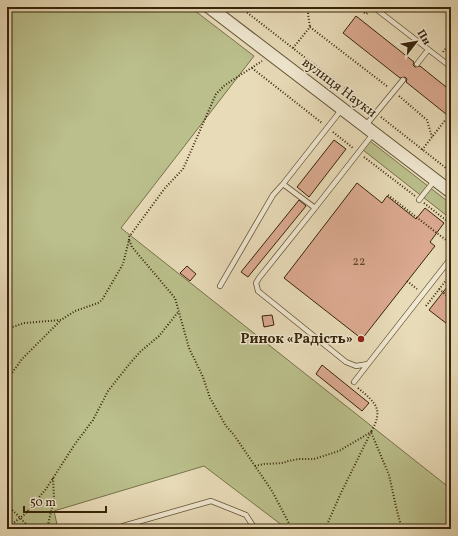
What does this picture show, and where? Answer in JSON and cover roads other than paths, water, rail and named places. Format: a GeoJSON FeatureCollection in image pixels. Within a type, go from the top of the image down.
{"type":"FeatureCollection","features":[{"type":"Feature","properties":{"kind":"street","name":"вулиця Науки"},"geometry":{"type":"LineString","coordinates":[[209,7],[451,192]]}},
{"type":"Feature","properties":{"kind":"lane"},"geometry":{"type":"LineString","coordinates":[[376,9],[451,67]]}},
{"type":"Feature","properties":{"kind":"lane"},"geometry":{"type":"LineString","coordinates":[[417,64],[428,50]]}},
{"type":"Feature","properties":{"kind":"lane"},"geometry":{"type":"LineString","coordinates":[[368,364],[356,366],[346,362],[258,290],[256,283],[359,152],[376,113],[403,80]]}},
{"type":"Feature","properties":{"kind":"lane"},"geometry":{"type":"LineString","coordinates":[[220,286],[273,195],[342,109]]}},
{"type":"Feature","properties":{"kind":"lane"},"geometry":{"type":"LineString","coordinates":[[420,200],[435,180]]}},
{"type":"Feature","properties":{"kind":"lane"},"geometry":{"type":"LineString","coordinates":[[283,184],[315,208]]}},
{"type":"Feature","properties":{"kind":"lane"},"geometry":{"type":"LineString","coordinates":[[354,382],[451,258]]}},
{"type":"Feature","properties":{"kind":"lane"},"geometry":{"type":"LineString","coordinates":[[123,526],[211,501],[246,515],[255,529]]}},
{"type":"Feature","properties":{"kind":"place","name":"Ринок «Радість»"},"geometry":{"type":"Point","coordinates":[361,339]}}]}
